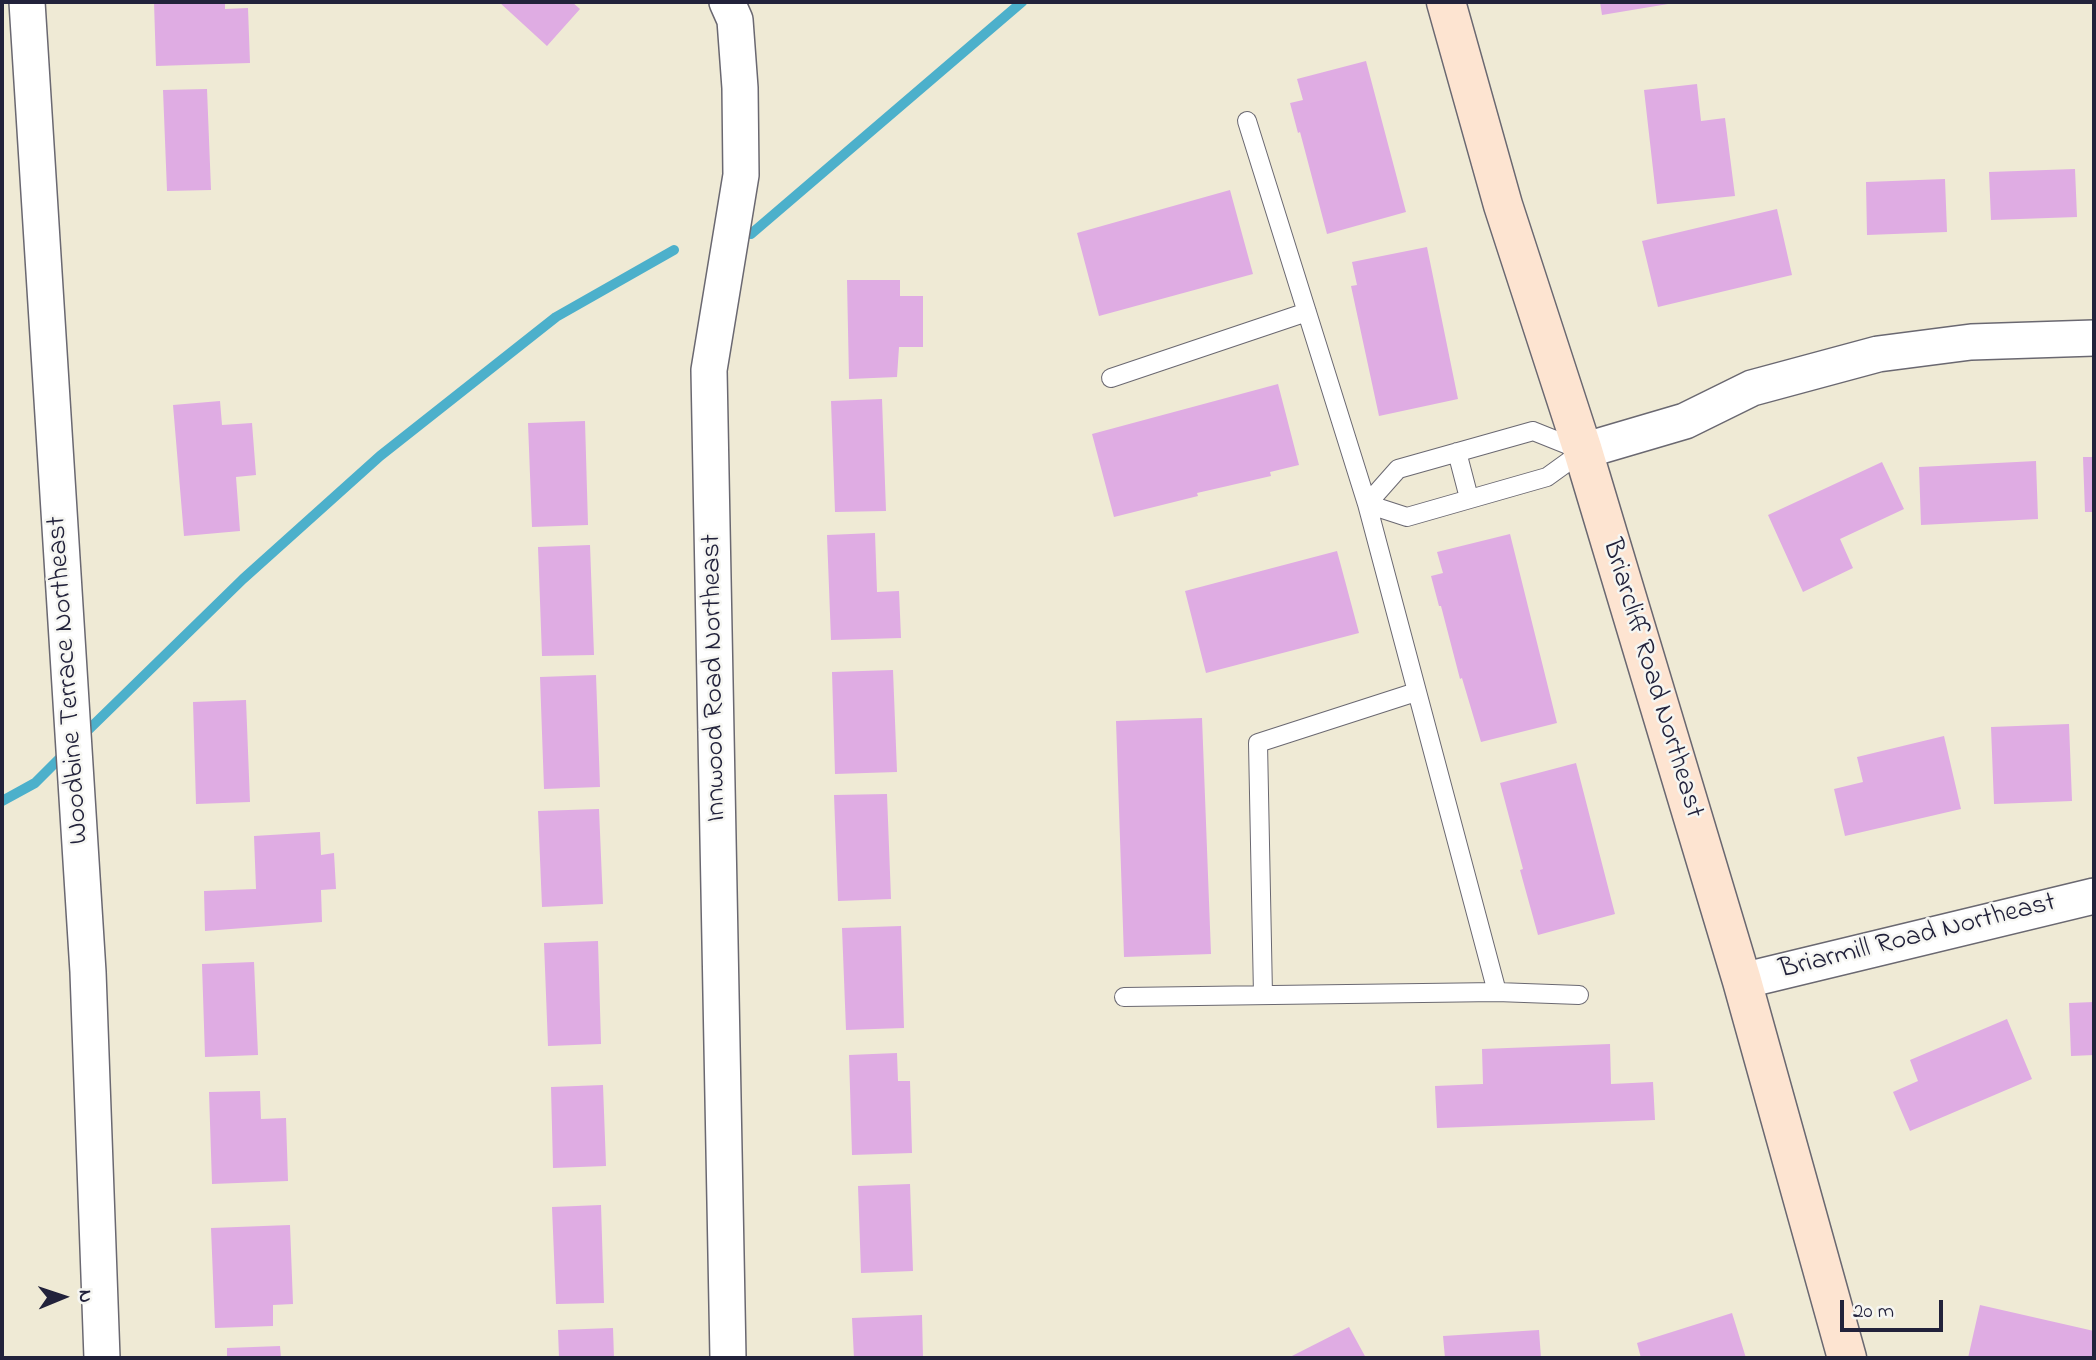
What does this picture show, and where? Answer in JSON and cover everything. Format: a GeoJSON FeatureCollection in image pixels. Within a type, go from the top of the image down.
{"type":"FeatureCollection","features":[{"type":"Feature","properties":{"kind":"main road","name":"Briarcliff Road Northeast"},"geometry":{"type":"LineString","coordinates":[[1446,2],[1503,205],[1583,451],[1742,981],[1847,1358]]}},
{"type":"Feature","properties":{"kind":"street","name":"Woodbine Terrace Northeast"},"geometry":{"type":"LineString","coordinates":[[27,2],[88,972],[102,1358]]}},
{"type":"Feature","properties":{"kind":"street","name":"Innwood Road Northeast"},"geometry":{"type":"LineString","coordinates":[[727,2],[735,20],[740,88],[741,175],[709,370],[728,1358]]}},
{"type":"Feature","properties":{"kind":"street"},"geometry":{"type":"LineString","coordinates":[[1583,451],[1685,421],[1752,388],[1878,354],[1971,342],[2094,338]]}},
{"type":"Feature","properties":{"kind":"street","name":"Briarmill Road Northeast"},"geometry":{"type":"LineString","coordinates":[[1742,981],[2094,896]]}},
{"type":"Feature","properties":{"kind":"lane"},"geometry":{"type":"LineString","coordinates":[[1247,121],[1367,503],[1497,992]]}},
{"type":"Feature","properties":{"kind":"lane"},"geometry":{"type":"LineString","coordinates":[[1111,378],[1307,312]]}},
{"type":"Feature","properties":{"kind":"lane"},"geometry":{"type":"LineString","coordinates":[[1367,503],[1398,469],[1533,431],[1583,451]]}},
{"type":"Feature","properties":{"kind":"lane"},"geometry":{"type":"LineString","coordinates":[[1367,503],[1407,517],[1547,477],[1583,451]]}},
{"type":"Feature","properties":{"kind":"lane"},"geometry":{"type":"LineString","coordinates":[[1457,452],[1469,498]]}},
{"type":"Feature","properties":{"kind":"lane"},"geometry":{"type":"LineString","coordinates":[[1263,995],[1258,743],[1416,692]]}},
{"type":"Feature","properties":{"kind":"lane"},"geometry":{"type":"LineString","coordinates":[[1124,997],[1497,992],[1579,995]]}},
{"type":"Feature","properties":{"kind":"building"},"geometry":{"type":"Polygon","coordinates":[[[154,2],[225,2],[225,9],[248,8],[250,63],[156,66],[154,2]]]}},
{"type":"Feature","properties":{"kind":"building"},"geometry":{"type":"Polygon","coordinates":[[[499,2],[572,2],[580,9],[547,46],[499,2]]]}},
{"type":"Feature","properties":{"kind":"building"},"geometry":{"type":"Polygon","coordinates":[[[1600,2],[1674,2],[1674,3],[1602,15],[1600,2]]]}},
{"type":"Feature","properties":{"kind":"building"},"geometry":{"type":"Polygon","coordinates":[[[1366,61],[1406,212],[1327,234],[1290,103],[1303,100],[1297,79],[1366,61]]]}},
{"type":"Feature","properties":{"kind":"building"},"geometry":{"type":"Polygon","coordinates":[[[1697,84],[1701,121],[1725,118],[1735,196],[1657,204],[1644,90],[1697,84]]]}},
{"type":"Feature","properties":{"kind":"building"},"geometry":{"type":"Polygon","coordinates":[[[207,89],[211,190],[167,191],[163,90],[207,89]]]}},
{"type":"Feature","properties":{"kind":"building"},"geometry":{"type":"Polygon","coordinates":[[[2075,169],[2077,217],[1991,220],[1989,172],[2075,169]]]}},
{"type":"Feature","properties":{"kind":"building"},"geometry":{"type":"Polygon","coordinates":[[[1945,179],[1947,232],[1867,235],[1866,182],[1945,179]]]}},
{"type":"Feature","properties":{"kind":"building"},"geometry":{"type":"Polygon","coordinates":[[[1230,190],[1253,274],[1099,316],[1077,233],[1230,190]]]}},
{"type":"Feature","properties":{"kind":"building"},"geometry":{"type":"Polygon","coordinates":[[[1777,209],[1792,275],[1658,307],[1642,241],[1777,209]]]}},
{"type":"Feature","properties":{"kind":"building"},"geometry":{"type":"Polygon","coordinates":[[[1427,247],[1458,399],[1379,416],[1351,286],[1357,285],[1352,262],[1427,247]]]}},
{"type":"Feature","properties":{"kind":"building"},"geometry":{"type":"Polygon","coordinates":[[[847,280],[900,280],[900,296],[923,296],[923,347],[899,347],[897,377],[849,379],[847,280]]]}},
{"type":"Feature","properties":{"kind":"building"},"geometry":{"type":"Polygon","coordinates":[[[1278,384],[1299,465],[1270,472],[1271,476],[1197,493],[1198,496],[1114,517],[1092,434],[1278,384]]]}},
{"type":"Feature","properties":{"kind":"building"},"geometry":{"type":"Polygon","coordinates":[[[882,399],[886,511],[835,512],[831,401],[882,399]]]}},
{"type":"Feature","properties":{"kind":"building"},"geometry":{"type":"Polygon","coordinates":[[[220,401],[222,425],[252,423],[256,475],[236,477],[240,531],[184,536],[173,405],[220,401]]]}},
{"type":"Feature","properties":{"kind":"building"},"geometry":{"type":"Polygon","coordinates":[[[585,421],[588,525],[532,527],[528,423],[585,421]]]}},
{"type":"Feature","properties":{"kind":"building"},"geometry":{"type":"Polygon","coordinates":[[[2083,457],[2094,457],[2094,512],[2085,512],[2083,457]]]}},
{"type":"Feature","properties":{"kind":"building"},"geometry":{"type":"Polygon","coordinates":[[[2036,461],[2038,519],[1921,525],[1919,467],[2036,461]]]}},
{"type":"Feature","properties":{"kind":"building"},"geometry":{"type":"Polygon","coordinates":[[[1882,462],[1904,509],[1840,539],[1853,568],[1803,592],[1768,515],[1882,462]]]}},
{"type":"Feature","properties":{"kind":"building"},"geometry":{"type":"Polygon","coordinates":[[[875,533],[877,592],[899,591],[901,638],[831,640],[827,535],[875,533]]]}},
{"type":"Feature","properties":{"kind":"building"},"geometry":{"type":"Polygon","coordinates":[[[1510,534],[1557,723],[1481,742],[1431,576],[1443,573],[1437,552],[1510,534]]]}},
{"type":"Feature","properties":{"kind":"building"},"geometry":{"type":"Polygon","coordinates":[[[590,545],[594,655],[542,656],[538,547],[590,545]]]}},
{"type":"Feature","properties":{"kind":"building"},"geometry":{"type":"Polygon","coordinates":[[[1337,551],[1359,633],[1206,673],[1185,591],[1337,551]]]}},
{"type":"Feature","properties":{"kind":"building"},"geometry":{"type":"Polygon","coordinates":[[[893,670],[897,772],[835,774],[832,672],[893,670]]]}},
{"type":"Feature","properties":{"kind":"building"},"geometry":{"type":"Polygon","coordinates":[[[596,675],[600,787],[544,789],[540,677],[596,675]]]}},
{"type":"Feature","properties":{"kind":"building"},"geometry":{"type":"Polygon","coordinates":[[[246,700],[250,802],[196,804],[193,702],[246,700]]]}},
{"type":"Feature","properties":{"kind":"building"},"geometry":{"type":"Polygon","coordinates":[[[1202,718],[1211,954],[1124,957],[1116,721],[1202,718]]]}},
{"type":"Feature","properties":{"kind":"building"},"geometry":{"type":"Polygon","coordinates":[[[2069,724],[2072,801],[1994,804],[1991,727],[2069,724]]]}},
{"type":"Feature","properties":{"kind":"building"},"geometry":{"type":"Polygon","coordinates":[[[1944,736],[1961,809],[1845,836],[1834,789],[1863,782],[1857,757],[1944,736]]]}},
{"type":"Feature","properties":{"kind":"building"},"geometry":{"type":"Polygon","coordinates":[[[1576,763],[1615,914],[1538,935],[1500,783],[1576,763]]]}},
{"type":"Feature","properties":{"kind":"building"},"geometry":{"type":"Polygon","coordinates":[[[887,794],[891,899],[838,901],[834,795],[887,794]]]}},
{"type":"Feature","properties":{"kind":"building"},"geometry":{"type":"Polygon","coordinates":[[[599,809],[603,904],[542,907],[538,811],[599,809]]]}},
{"type":"Feature","properties":{"kind":"building"},"geometry":{"type":"Polygon","coordinates":[[[320,832],[321,855],[334,853],[336,889],[321,890],[322,922],[205,931],[204,891],[256,889],[254,836],[320,832]]]}},
{"type":"Feature","properties":{"kind":"building"},"geometry":{"type":"Polygon","coordinates":[[[901,926],[904,1028],[846,1030],[842,928],[901,926]]]}},
{"type":"Feature","properties":{"kind":"building"},"geometry":{"type":"Polygon","coordinates":[[[598,941],[601,1044],[548,1046],[544,943],[598,941]]]}},
{"type":"Feature","properties":{"kind":"building"},"geometry":{"type":"Polygon","coordinates":[[[254,962],[258,1055],[205,1057],[202,964],[254,962]]]}},
{"type":"Feature","properties":{"kind":"building"},"geometry":{"type":"Polygon","coordinates":[[[2094,1002],[2094,1055],[2071,1056],[2069,1003],[2094,1002]]]}},
{"type":"Feature","properties":{"kind":"building"},"geometry":{"type":"Polygon","coordinates":[[[2007,1019],[2032,1079],[1910,1131],[1893,1092],[1918,1081],[1910,1060],[2007,1019]]]}},
{"type":"Feature","properties":{"kind":"building"},"geometry":{"type":"Polygon","coordinates":[[[1610,1044],[1611,1084],[1653,1082],[1655,1120],[1437,1128],[1435,1086],[1483,1084],[1482,1049],[1610,1044]]]}},
{"type":"Feature","properties":{"kind":"building"},"geometry":{"type":"Polygon","coordinates":[[[897,1053],[898,1081],[910,1081],[912,1153],[852,1155],[849,1055],[897,1053]]]}},
{"type":"Feature","properties":{"kind":"building"},"geometry":{"type":"Polygon","coordinates":[[[603,1085],[606,1166],[553,1168],[551,1087],[603,1085]]]}},
{"type":"Feature","properties":{"kind":"building"},"geometry":{"type":"Polygon","coordinates":[[[260,1091],[261,1119],[286,1118],[288,1181],[212,1184],[209,1092],[260,1091]]]}},
{"type":"Feature","properties":{"kind":"building"},"geometry":{"type":"Polygon","coordinates":[[[910,1184],[913,1271],[861,1273],[858,1186],[910,1184]]]}},
{"type":"Feature","properties":{"kind":"building"},"geometry":{"type":"Polygon","coordinates":[[[601,1205],[604,1303],[556,1304],[552,1207],[601,1205]]]}},
{"type":"Feature","properties":{"kind":"building"},"geometry":{"type":"Polygon","coordinates":[[[290,1225],[293,1304],[273,1305],[273,1326],[215,1328],[211,1228],[290,1225]]]}},
{"type":"Feature","properties":{"kind":"building"},"geometry":{"type":"Polygon","coordinates":[[[1980,1305],[2094,1331],[2094,1358],[1968,1358],[1980,1305]]]}},
{"type":"Feature","properties":{"kind":"building"},"geometry":{"type":"Polygon","coordinates":[[[1732,1313],[1746,1358],[1641,1358],[1637,1343],[1732,1313]]]}},
{"type":"Feature","properties":{"kind":"building"},"geometry":{"type":"Polygon","coordinates":[[[922,1315],[923,1358],[854,1358],[852,1318],[922,1315]]]}},
{"type":"Feature","properties":{"kind":"building"},"geometry":{"type":"Polygon","coordinates":[[[1349,1327],[1366,1358],[1288,1358],[1349,1327]]]}},
{"type":"Feature","properties":{"kind":"building"},"geometry":{"type":"Polygon","coordinates":[[[613,1328],[614,1358],[559,1358],[558,1330],[613,1328]]]}},
{"type":"Feature","properties":{"kind":"building"},"geometry":{"type":"Polygon","coordinates":[[[1539,1330],[1541,1358],[1445,1358],[1443,1336],[1539,1330]]]}},
{"type":"Feature","properties":{"kind":"building"},"geometry":{"type":"Polygon","coordinates":[[[280,1346],[281,1358],[227,1358],[227,1348],[280,1346]]]}},
{"type":"Feature","properties":{"kind":"waterway"},"geometry":{"type":"LineString","coordinates":[[751,234],[1022,2]]}},
{"type":"Feature","properties":{"kind":"waterway"},"geometry":{"type":"LineString","coordinates":[[80,738],[243,579],[380,456],[556,317],[674,250]]}},
{"type":"Feature","properties":{"kind":"waterway"},"geometry":{"type":"LineString","coordinates":[[2,801],[35,783],[66,752]]}}]}
